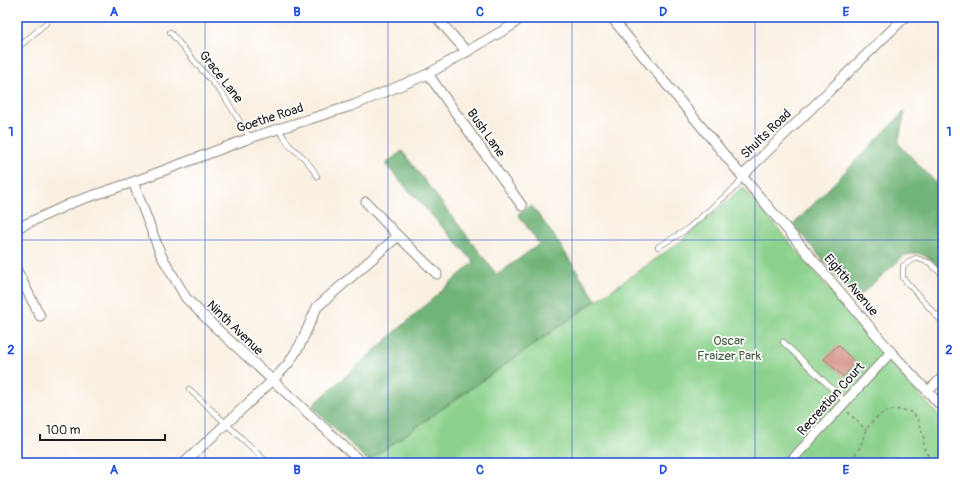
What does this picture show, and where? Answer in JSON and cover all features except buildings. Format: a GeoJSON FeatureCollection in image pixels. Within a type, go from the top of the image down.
{"type":"FeatureCollection","features":[{"type":"Feature","properties":{"kind":"street"},"geometry":{"type":"LineString","coordinates":[[436,17],[467,52]]}},
{"type":"Feature","properties":{"kind":"street","name":"Goethe Road"},"geometry":{"type":"LineString","coordinates":[[17,228],[74,202],[250,138],[354,105],[428,74],[511,26],[522,17]]}},
{"type":"Feature","properties":{"kind":"street","name":"Shults Road"},"geometry":{"type":"LineString","coordinates":[[611,17],[742,176],[905,17]]}},
{"type":"Feature","properties":{"kind":"street","name":"Bush Lane"},"geometry":{"type":"LineString","coordinates":[[428,74],[522,206]]}},
{"type":"Feature","properties":{"kind":"street","name":"Eighth Avenue"},"geometry":{"type":"LineString","coordinates":[[742,176],[891,352],[943,408]]}},
{"type":"Feature","properties":{"kind":"street","name":"Ninth Avenue"},"geometry":{"type":"LineString","coordinates":[[132,182],[160,255],[186,298],[272,381],[362,463]]}},
{"type":"Feature","properties":{"kind":"street"},"geometry":{"type":"LineString","coordinates":[[366,202],[437,274]]}},
{"type":"Feature","properties":{"kind":"street"},"geometry":{"type":"LineString","coordinates":[[184,463],[272,381],[288,364],[300,345],[317,307],[398,236]]}},
{"type":"Feature","properties":{"kind":"street"},"geometry":{"type":"LineString","coordinates":[[17,271],[40,316]]}},
{"type":"Feature","properties":{"kind":"street","name":"Recreation Court"},"geometry":{"type":"LineString","coordinates":[[789,463],[891,352]]}},
{"type":"Feature","properties":{"kind":"street"},"geometry":{"type":"LineString","coordinates":[[928,391],[943,377]]}},
{"type":"Feature","properties":{"kind":"lane"},"geometry":{"type":"LineString","coordinates":[[17,40],[21,45],[46,23]]}},
{"type":"Feature","properties":{"kind":"lane","name":"Grace Lane"},"geometry":{"type":"LineString","coordinates":[[170,32],[224,96],[250,138]]}},
{"type":"Feature","properties":{"kind":"lane"},"geometry":{"type":"LineString","coordinates":[[278,129],[290,146],[304,158],[317,176]]}},
{"type":"Feature","properties":{"kind":"lane"},"geometry":{"type":"LineString","coordinates":[[658,247],[686,230],[737,186],[742,176]]}},
{"type":"Feature","properties":{"kind":"lane"},"geometry":{"type":"LineString","coordinates":[[943,276],[930,263],[916,258],[903,266],[903,278],[943,323]]}},
{"type":"Feature","properties":{"kind":"lane"},"geometry":{"type":"LineString","coordinates":[[937,316],[943,311]]}},
{"type":"Feature","properties":{"kind":"lane"},"geometry":{"type":"LineString","coordinates":[[783,342],[844,404]]}},
{"type":"Feature","properties":{"kind":"lane"},"geometry":{"type":"LineString","coordinates":[[188,389],[268,463]]}},
{"type":"Feature","properties":{"kind":"path"},"geometry":{"type":"LineString","coordinates":[[844,404],[866,430]]}},
{"type":"Feature","properties":{"kind":"path"},"geometry":{"type":"LineString","coordinates":[[846,463],[857,452],[866,430],[871,423],[881,414],[889,410],[906,410],[914,414],[919,419],[922,426],[924,439],[923,444],[926,452],[935,460],[943,462]]}},
{"type":"Feature","properties":{"kind":"green space"},"geometry":{"type":"Polygon","coordinates":[[[905,111],[898,143],[939,186],[943,187],[943,271],[929,258],[918,253],[905,255],[856,299],[793,225],[905,111]]]}},
{"type":"Feature","properties":{"kind":"green space"},"geometry":{"type":"Polygon","coordinates":[[[402,151],[497,275],[539,244],[518,214],[531,205],[554,236],[596,300],[368,461],[312,406],[474,262],[385,164],[402,151]]]}},
{"type":"Feature","properties":{"kind":"green space","name":"Oscar Fraizer Park"},"geometry":{"type":"Polygon","coordinates":[[[743,187],[915,390],[943,420],[943,463],[369,463],[368,461],[680,242],[743,187]]]}}]}
